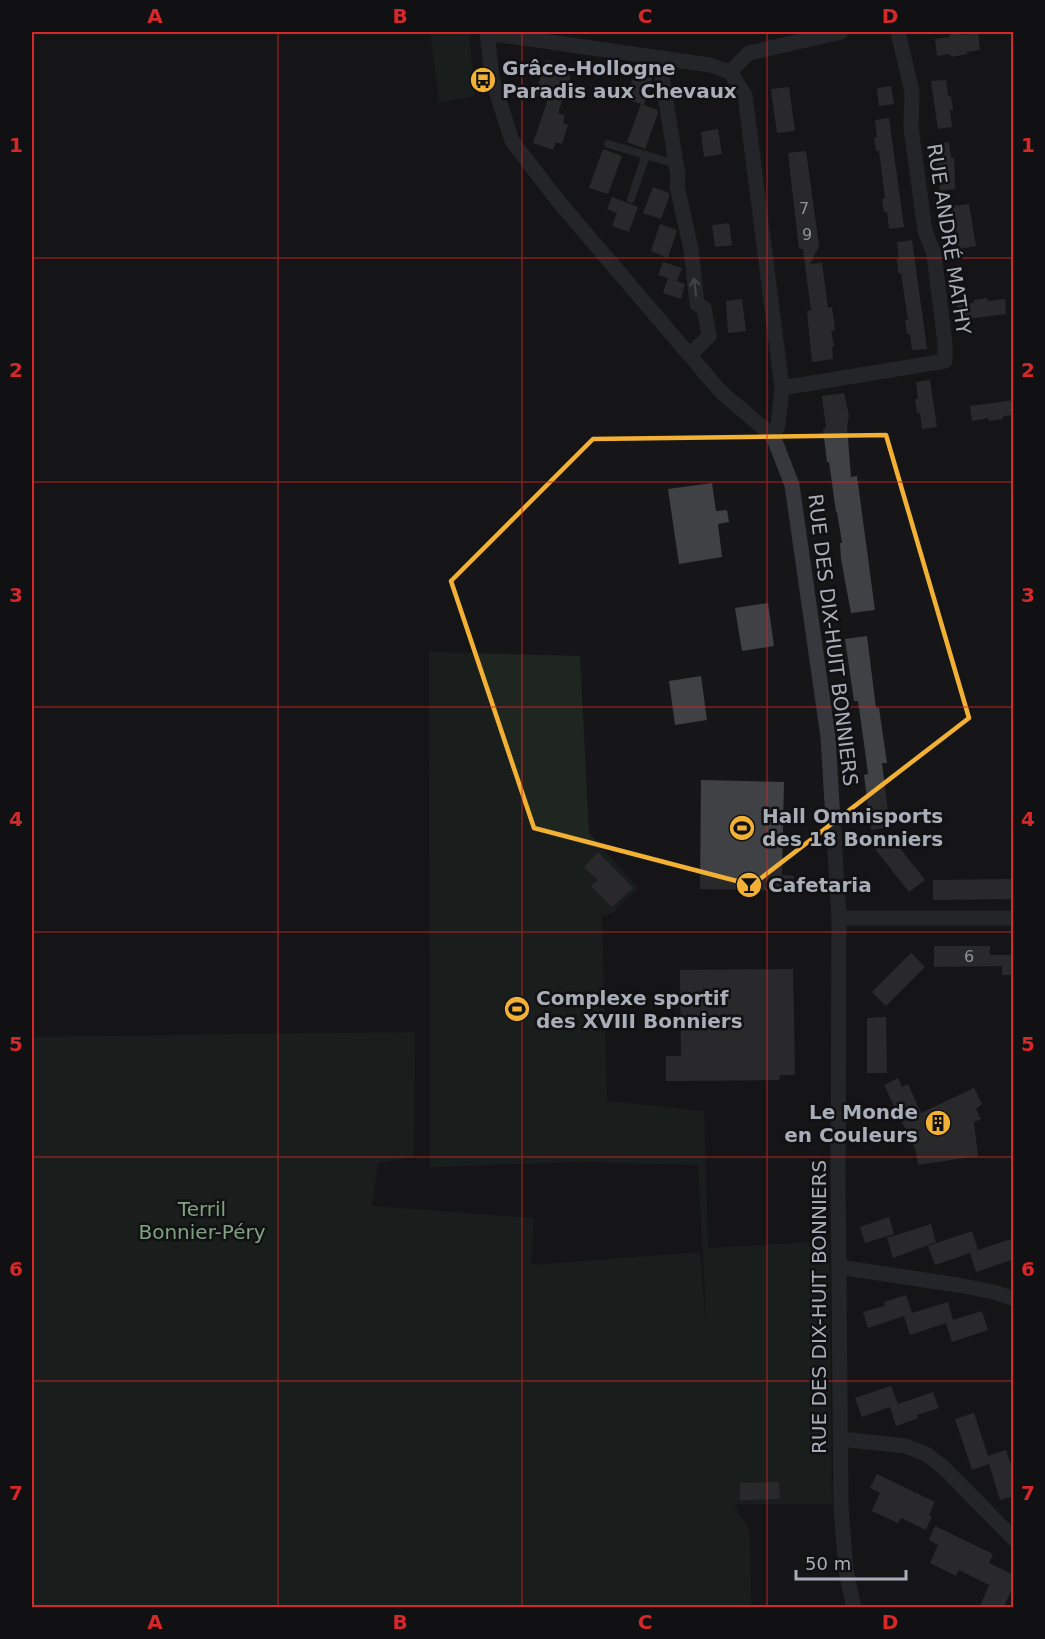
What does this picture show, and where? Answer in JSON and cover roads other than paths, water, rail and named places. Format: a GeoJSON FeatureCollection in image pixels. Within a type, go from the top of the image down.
{"type":"FeatureCollection","features":[{"type":"Feature","properties":{"kind":"street"},"geometry":{"type":"LineString","coordinates":[[487,32],[710,65],[730,72],[745,95],[782,388],[778,425],[773,436]]}},
{"type":"Feature","properties":{"kind":"street","name":"RUE DES DIX-HUIT BONNIERS"},"geometry":{"type":"LineString","coordinates":[[487,32],[492,78],[512,141],[559,202],[722,392],[773,436],[792,485],[828,737],[839,918],[842,1507],[846,1570],[854,1608]]}},
{"type":"Feature","properties":{"kind":"street"},"geometry":{"type":"LineString","coordinates":[[730,72],[749,53],[841,32]]}},
{"type":"Feature","properties":{"kind":"street","name":"RUE ANDRÉ MATHY"},"geometry":{"type":"LineString","coordinates":[[782,388],[945,361],[945,343],[934,254],[925,231],[911,127],[912,92],[898,32]]}},
{"type":"Feature","properties":{"kind":"street"},"geometry":{"type":"LineString","coordinates":[[659,58],[676,164],[677,186],[691,249],[698,304],[704,308],[709,336],[690,355]]}},
{"type":"Feature","properties":{"kind":"street"},"geometry":{"type":"LineString","coordinates":[[839,918],[1014,918]]}},
{"type":"Feature","properties":{"kind":"street"},"geometry":{"type":"LineString","coordinates":[[839,1267],[958,1285],[1014,1299]]}},
{"type":"Feature","properties":{"kind":"street"},"geometry":{"type":"LineString","coordinates":[[841,1439],[905,1446],[926,1454],[943,1467],[1014,1539]]}},
{"type":"Feature","properties":{"kind":"lane"},"geometry":{"type":"LineString","coordinates":[[608,144],[676,164]]}},
{"type":"Feature","properties":{"kind":"lane"},"geometry":{"type":"LineString","coordinates":[[631,199],[646,155]]}},
{"type":"Feature","properties":{"kind":"place","name":"Grâce-Hollogne Paradis aux Chevaux"},"geometry":{"type":"Point","coordinates":[483,80]}},
{"type":"Feature","properties":{"kind":"place","name":"Hall Omnisports des 18 Bonniers"},"geometry":{"type":"Point","coordinates":[742,828]}},
{"type":"Feature","properties":{"kind":"place","name":"Cafetaria"},"geometry":{"type":"Point","coordinates":[749,885]}},
{"type":"Feature","properties":{"kind":"place","name":"Complexe sportif des XVIII Bonniers"},"geometry":{"type":"Point","coordinates":[517,1009]}},
{"type":"Feature","properties":{"kind":"place","name":"Le Monde en Couleurs"},"geometry":{"type":"Point","coordinates":[938,1123]}},
{"type":"Feature","properties":{"kind":"park label","name":"Terril Bonnier-Péry"},"geometry":{"type":"Point","coordinates":[202,1220]}}]}
